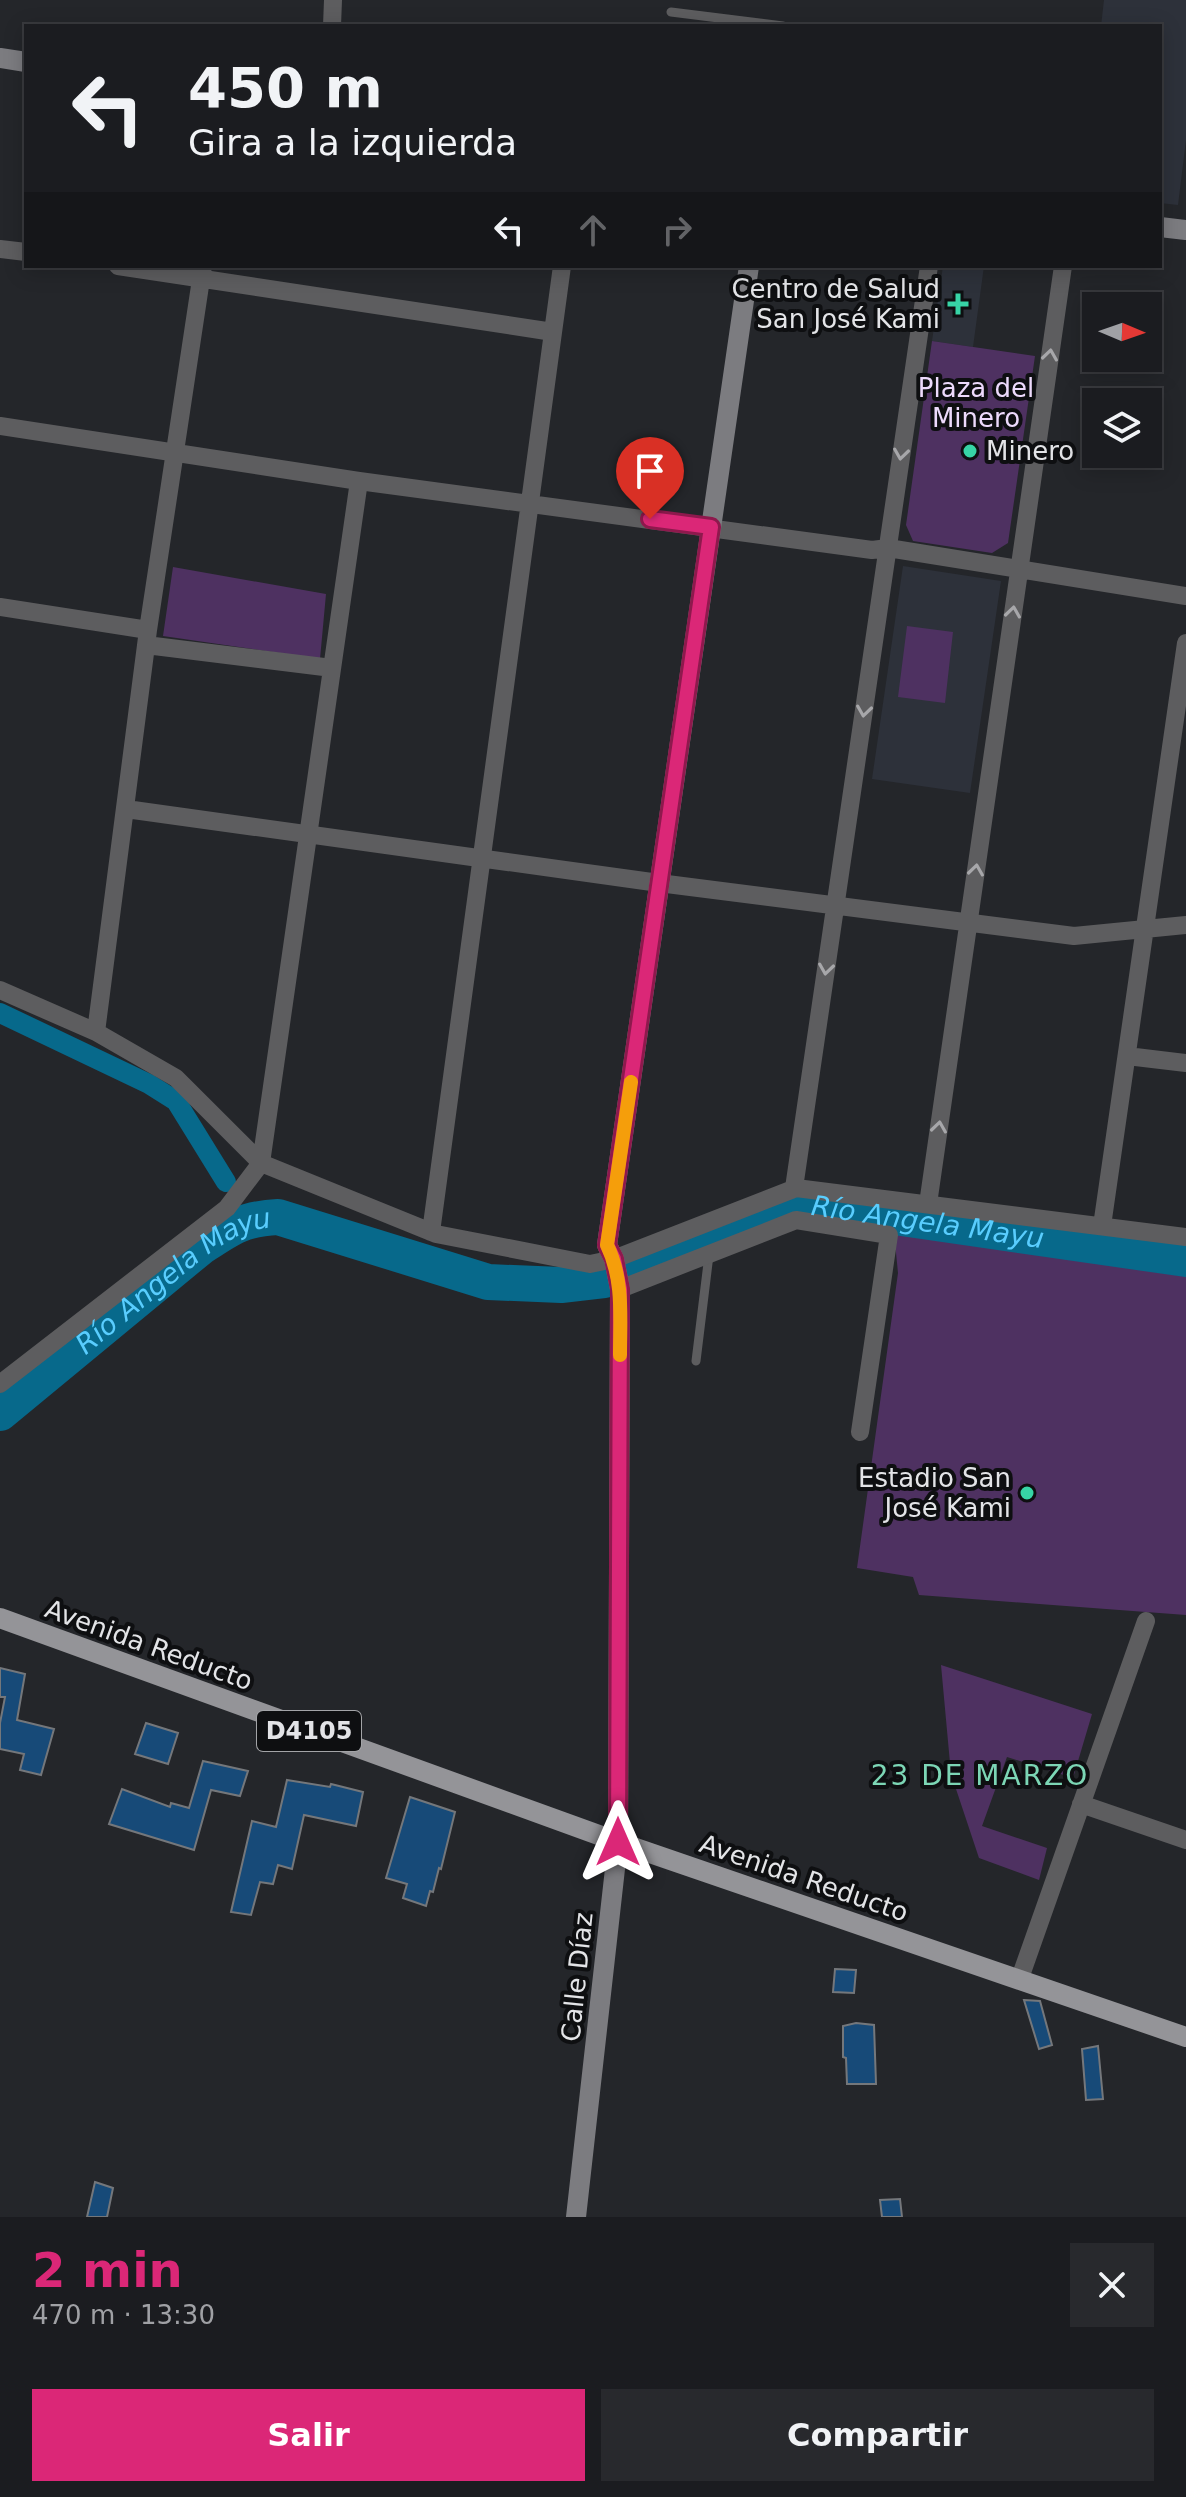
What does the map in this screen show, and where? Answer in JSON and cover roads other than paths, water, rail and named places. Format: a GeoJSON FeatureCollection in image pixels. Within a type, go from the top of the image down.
{"type":"FeatureCollection","features":[{"type":"Feature","properties":{"kind":"main road","name":"Avenida Reducto"},"geometry":{"type":"LineString","coordinates":[[0,1618],[618,1842],[1186,2037]]}},
{"type":"Feature","properties":{"kind":"street"},"geometry":{"type":"LineString","coordinates":[[332,24],[333,0]]}},
{"type":"Feature","properties":{"kind":"street"},"geometry":{"type":"LineString","coordinates":[[0,58],[24,62]]}},
{"type":"Feature","properties":{"kind":"street"},"geometry":{"type":"LineString","coordinates":[[1162,227],[1186,230]]}},
{"type":"Feature","properties":{"kind":"street"},"geometry":{"type":"LineString","coordinates":[[0,249],[24,252]]}},
{"type":"Feature","properties":{"kind":"street"},"geometry":{"type":"LineString","coordinates":[[146,268],[202,272],[553,332]]}},
{"type":"Feature","properties":{"kind":"street"},"geometry":{"type":"LineString","coordinates":[[431,1232],[562,268]]}},
{"type":"Feature","properties":{"kind":"street","name":"Calle Díaz"},"geometry":{"type":"LineString","coordinates":[[576,2217],[618,1842],[620,1289],[614,1259],[607,1245],[749,268]]}},
{"type":"Feature","properties":{"kind":"street"},"geometry":{"type":"LineString","coordinates":[[794,1188],[929,268]]}},
{"type":"Feature","properties":{"kind":"street"},"geometry":{"type":"LineString","coordinates":[[928,1204],[1063,268]]}},
{"type":"Feature","properties":{"kind":"street"},"geometry":{"type":"LineString","coordinates":[[96,1032],[147,637],[202,272]]}},
{"type":"Feature","properties":{"kind":"street"},"geometry":{"type":"LineString","coordinates":[[0,426],[359,481],[872,550],[888,548],[1186,596]]}},
{"type":"Feature","properties":{"kind":"street"},"geometry":{"type":"LineString","coordinates":[[0,1384],[227,1208],[261,1163],[359,481]]}},
{"type":"Feature","properties":{"kind":"street"},"geometry":{"type":"LineString","coordinates":[[0,607],[147,637],[332,668]]}},
{"type":"Feature","properties":{"kind":"street"},"geometry":{"type":"LineString","coordinates":[[1102,1226],[1145,929],[1178,751],[1186,643]]}},
{"type":"Feature","properties":{"kind":"street"},"geometry":{"type":"LineString","coordinates":[[126,809],[659,883],[1074,936],[1186,925]]}},
{"type":"Feature","properties":{"kind":"street"},"geometry":{"type":"LineString","coordinates":[[0,990],[96,1032],[176,1078],[261,1163],[431,1232],[590,1264],[614,1259],[794,1188],[1186,1237]]}},
{"type":"Feature","properties":{"kind":"street"},"geometry":{"type":"LineString","coordinates":[[1127,1056],[1186,1063]]}},
{"type":"Feature","properties":{"kind":"street"},"geometry":{"type":"LineString","coordinates":[[620,1289],[796,1220],[889,1235],[860,1432]]}},
{"type":"Feature","properties":{"kind":"street"},"geometry":{"type":"LineString","coordinates":[[1020,1978],[1146,1621]]}},
{"type":"Feature","properties":{"kind":"street"},"geometry":{"type":"LineString","coordinates":[[1081,1804],[1186,1840]]}},
{"type":"Feature","properties":{"kind":"lane"},"geometry":{"type":"LineString","coordinates":[[671,12],[767,24]]}},
{"type":"Feature","properties":{"kind":"lane"},"geometry":{"type":"LineString","coordinates":[[696,1361],[709,1255]]}},
{"type":"Feature","properties":{"kind":"waterway"},"geometry":{"type":"LineString","coordinates":[[0,1013],[149,1084],[176,1101],[226,1182]]}},
{"type":"Feature","properties":{"kind":"waterway","name":"Río Angela Mayu"},"geometry":{"type":"LineString","coordinates":[[634,1269],[798,1203],[1186,1259]]}},
{"type":"Feature","properties":{"kind":"waterway","name":"Río Angela Mayu"},"geometry":{"type":"LineString","coordinates":[[0,1413],[200,1248],[228,1230],[254,1220],[278,1217],[488,1282],[561,1285],[604,1280]]}},
{"type":"Feature","properties":{"kind":"place","name":"Centro de Salud San José Kami"},"geometry":{"type":"Point","coordinates":[958,304]}},
{"type":"Feature","properties":{"kind":"place","name":"Minero"},"geometry":{"type":"Point","coordinates":[970,451]}},
{"type":"Feature","properties":{"kind":"place","name":"Estadio San José Kami"},"geometry":{"type":"Point","coordinates":[1027,1493]}},
{"type":"Feature","properties":{"kind":"district","name":"23 DE MARZO"},"geometry":{"type":"Point","coordinates":[980,1775]}},
{"type":"Feature","properties":{"kind":"park label","name":"Plaza del Minero"},"geometry":{"type":"Point","coordinates":[976,403]}}]}
